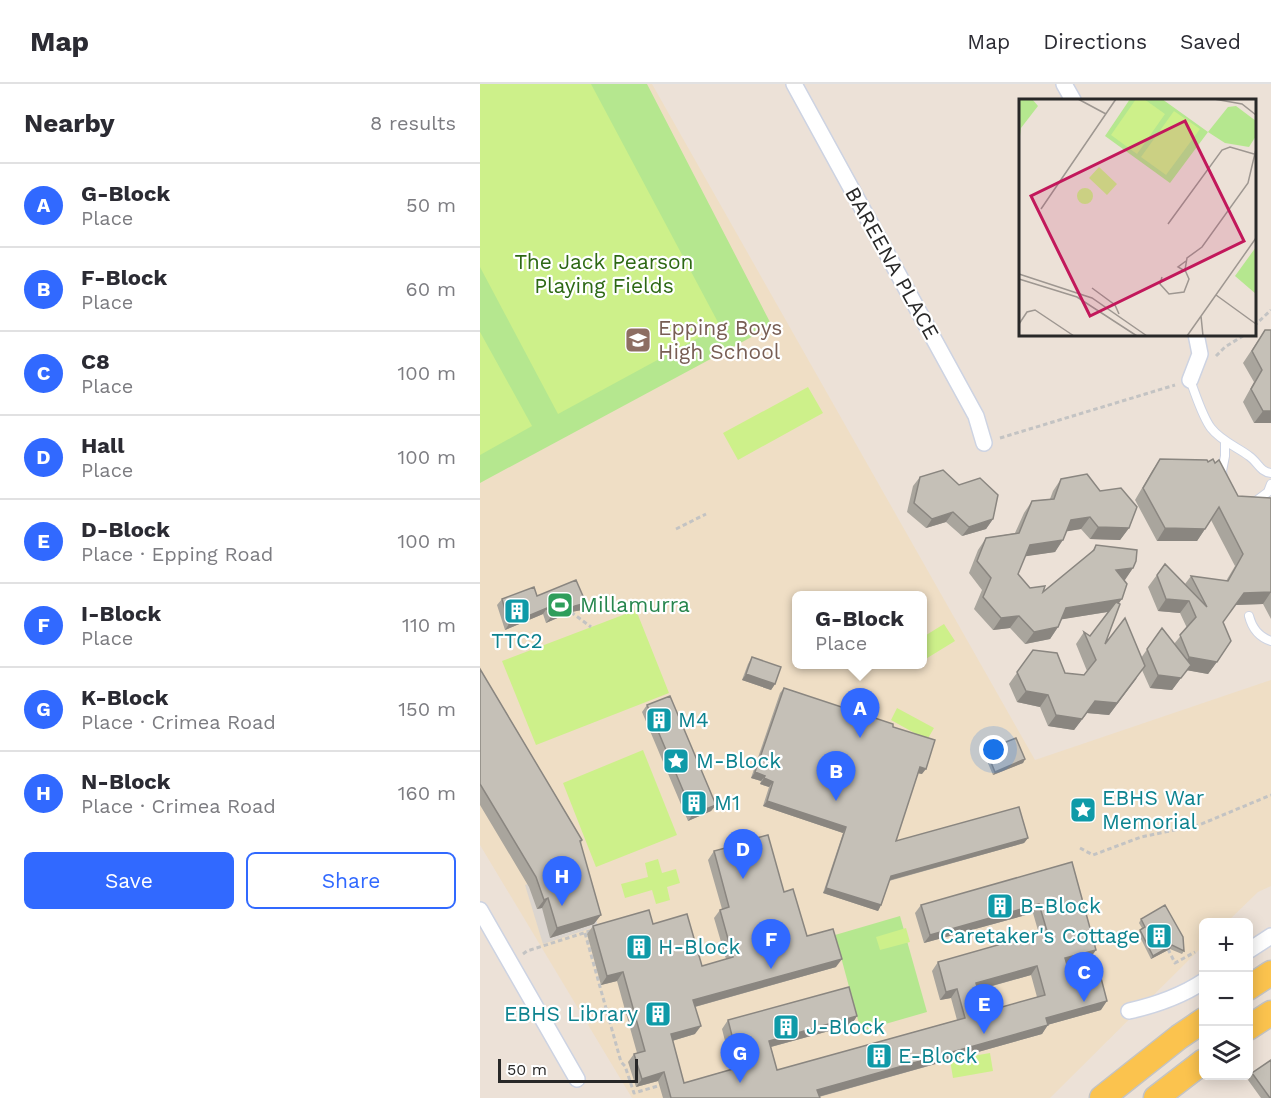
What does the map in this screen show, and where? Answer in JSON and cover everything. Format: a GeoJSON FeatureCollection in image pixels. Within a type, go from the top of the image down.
{"type":"FeatureCollection","features":[{"type":"Feature","properties":{"kind":"main road"},"geometry":{"type":"LineString","coordinates":[[1253,985],[1271,973]]}},
{"type":"Feature","properties":{"kind":"main road"},"geometry":{"type":"LineString","coordinates":[[1251,1026],[1271,1013]]}},
{"type":"Feature","properties":{"kind":"main road"},"geometry":{"type":"LineString","coordinates":[[1102,1098],[1199,1023]]}},
{"type":"Feature","properties":{"kind":"main road"},"geometry":{"type":"LineString","coordinates":[[1156,1098],[1199,1064]]}},
{"type":"Feature","properties":{"kind":"street","name":"BAREENA PLACE"},"geometry":{"type":"LineString","coordinates":[[794,84],[976,416],[984,443]]}},
{"type":"Feature","properties":{"kind":"street"},"geometry":{"type":"LineString","coordinates":[[1064,84],[1072,99]]}},
{"type":"Feature","properties":{"kind":"street"},"geometry":{"type":"LineString","coordinates":[[1190,380],[1200,354],[1196,336]]}},
{"type":"Feature","properties":{"kind":"street"},"geometry":{"type":"LineString","coordinates":[[480,910],[577,1079]]}},
{"type":"Feature","properties":{"kind":"street"},"geometry":{"type":"LineString","coordinates":[[1253,948],[1271,936]]}},
{"type":"Feature","properties":{"kind":"street"},"geometry":{"type":"LineString","coordinates":[[1129,1011],[1170,1000],[1199,984]]}},
{"type":"Feature","properties":{"kind":"lane"},"geometry":{"type":"LineString","coordinates":[[1190,380],[1211,428],[1224,441],[1251,457],[1260,468],[1271,473]]}},
{"type":"Feature","properties":{"kind":"lane"},"geometry":{"type":"LineString","coordinates":[[1224,441],[1225,456],[1222,471],[1227,488]]}},
{"type":"Feature","properties":{"kind":"lane"},"geometry":{"type":"LineString","coordinates":[[1248,501],[1256,501],[1268,492],[1271,484]]}},
{"type":"Feature","properties":{"kind":"lane"},"geometry":{"type":"LineString","coordinates":[[1249,616],[1252,628],[1271,641]]}},
{"type":"Feature","properties":{"kind":"path"},"geometry":{"type":"LineString","coordinates":[[1256,324],[1271,310]]}},
{"type":"Feature","properties":{"kind":"path"},"geometry":{"type":"LineString","coordinates":[[1216,355],[1243,336]]}},
{"type":"Feature","properties":{"kind":"path"},"geometry":{"type":"LineString","coordinates":[[984,443],[1190,380]]}},
{"type":"Feature","properties":{"kind":"path"},"geometry":{"type":"LineString","coordinates":[[676,529],[706,514]]}},
{"type":"Feature","properties":{"kind":"path"},"geometry":{"type":"LineString","coordinates":[[571,612],[591,627]]}},
{"type":"Feature","properties":{"kind":"path"},"geometry":{"type":"LineString","coordinates":[[1080,848],[1093,855],[1142,837],[1200,825],[1271,795]]}},
{"type":"Feature","properties":{"kind":"path"},"geometry":{"type":"LineString","coordinates":[[510,961],[528,951],[596,929]]}},
{"type":"Feature","properties":{"kind":"path"},"geometry":{"type":"LineString","coordinates":[[585,933],[621,1062],[625,1066],[634,1093],[665,1084]]}},
{"type":"Feature","properties":{"kind":"path"},"geometry":{"type":"LineString","coordinates":[[1168,950],[1175,963],[1195,952]]}},
{"type":"Feature","properties":{"kind":"shaded area","name":"Epping Boys High School"},"geometry":{"type":"Polygon","coordinates":[[[480,84],[652,84],[1035,760],[1271,680],[1271,886],[1258,892],[1231,918],[1199,918],[1199,950],[1050,1098],[632,1098],[480,845],[480,84]]]}},
{"type":"Feature","properties":{"kind":"shaded area"},"geometry":{"type":"Polygon","coordinates":[[[580,868],[598,926],[543,944],[525,885],[580,868]]]}},
{"type":"Feature","properties":{"kind":"green space","name":"The Jack Pearson Playing Fields"},"geometry":{"type":"Polygon","coordinates":[[[480,84],[647,84],[772,326],[480,483],[480,84]]]}},
{"type":"Feature","properties":{"kind":"green space","name":"The Jack Pearson Playing Fields"},"geometry":{"type":"Polygon","coordinates":[[[480,84],[591,84],[720,326],[558,414],[480,267],[480,84]]]}},
{"type":"Feature","properties":{"kind":"green space"},"geometry":{"type":"Polygon","coordinates":[[[480,332],[532,426],[480,455],[480,332]]]}},
{"type":"Feature","properties":{"kind":"green space"},"geometry":{"type":"Polygon","coordinates":[[[808,387],[823,413],[738,460],[723,433],[808,387]]]}},
{"type":"Feature","properties":{"kind":"green space"},"geometry":{"type":"Polygon","coordinates":[[[636,610],[669,693],[536,745],[502,661],[636,610]]]}},
{"type":"Feature","properties":{"kind":"green space"},"geometry":{"type":"Polygon","coordinates":[[[944,624],[955,641],[927,658],[927,635],[944,624]]]}},
{"type":"Feature","properties":{"kind":"green space"},"geometry":{"type":"Polygon","coordinates":[[[897,708],[934,728],[927,740],[891,720],[897,708]]]}},
{"type":"Feature","properties":{"kind":"green space"},"geometry":{"type":"Polygon","coordinates":[[[643,750],[677,835],[596,867],[563,783],[643,750]]]}},
{"type":"Feature","properties":{"kind":"green space"},"geometry":{"type":"Polygon","coordinates":[[[658,859],[662,873],[676,869],[680,883],[667,887],[670,900],[656,904],[652,890],[625,898],[621,884],[648,877],[645,863],[658,859]]]}},
{"type":"Feature","properties":{"kind":"green space"},"geometry":{"type":"Polygon","coordinates":[[[900,916],[927,1012],[861,1031],[835,935],[900,916]]]}},
{"type":"Feature","properties":{"kind":"green space"},"geometry":{"type":"Polygon","coordinates":[[[906,928],[910,942],[880,950],[876,937],[906,928]]]}},
{"type":"Feature","properties":{"kind":"green space"},"geometry":{"type":"Polygon","coordinates":[[[990,1053],[993,1071],[953,1078],[950,1060],[990,1053]]]}},
{"type":"Feature","properties":{"kind":"building"},"geometry":{"type":"Polygon","coordinates":[[[1265,330],[1271,330],[1271,411],[1263,411],[1251,389],[1262,370],[1252,351],[1265,330]]]}},
{"type":"Feature","properties":{"kind":"building"},"geometry":{"type":"Polygon","coordinates":[[[1160,459],[1207,460],[1208,462],[1213,459],[1215,463],[1219,460],[1238,496],[1271,498],[1271,592],[1244,593],[1223,622],[1231,641],[1217,662],[1189,657],[1180,635],[1196,617],[1189,601],[1166,599],[1157,575],[1165,564],[1207,607],[1191,576],[1228,581],[1243,554],[1219,507],[1205,529],[1165,528],[1143,488],[1160,459]]]}},
{"type":"Feature","properties":{"kind":"building"},"geometry":{"type":"Polygon","coordinates":[[[943,470],[959,485],[980,478],[998,495],[993,519],[969,527],[953,512],[932,519],[914,503],[920,477],[943,470]]]}},
{"type":"Feature","properties":{"kind":"building"},"geometry":{"type":"Polygon","coordinates":[[[1087,474],[1100,491],[1121,488],[1137,507],[1129,528],[1098,527],[1090,517],[1071,520],[1063,540],[1030,545],[1018,574],[1030,588],[1045,586],[1043,592],[1094,550],[1096,545],[1137,550],[1133,568],[1116,570],[1127,584],[1122,599],[1066,608],[1058,627],[1034,632],[1019,616],[1001,618],[983,597],[991,578],[977,561],[986,538],[1019,533],[1032,501],[1054,499],[1061,479],[1087,474]]]}},
{"type":"Feature","properties":{"kind":"building"},"geometry":{"type":"Polygon","coordinates":[[[576,580],[586,603],[551,617],[547,608],[509,624],[502,599],[534,587],[537,596],[576,580]]]}},
{"type":"Feature","properties":{"kind":"building"},"geometry":{"type":"Polygon","coordinates":[[[1116,602],[1120,604],[1105,644],[1125,618],[1145,666],[1117,703],[1095,701],[1082,719],[1056,715],[1048,695],[1026,691],[1017,672],[1033,650],[1057,653],[1065,673],[1084,675],[1096,660],[1084,632],[1090,636],[1116,602]]]}},
{"type":"Feature","properties":{"kind":"building"},"geometry":{"type":"Polygon","coordinates":[[[1162,628],[1191,665],[1181,678],[1158,675],[1147,649],[1162,628]]]}},
{"type":"Feature","properties":{"kind":"building"},"geometry":{"type":"Polygon","coordinates":[[[752,657],[781,667],[775,684],[746,674],[752,657]]]}},
{"type":"Feature","properties":{"kind":"building"},"geometry":{"type":"Polygon","coordinates":[[[480,669],[582,840],[580,841],[601,915],[557,928],[548,898],[544,900],[536,877],[480,784],[480,669]]]}},
{"type":"Feature","properties":{"kind":"building"},"geometry":{"type":"Polygon","coordinates":[[[784,688],[935,740],[926,769],[920,767],[896,841],[1019,807],[1028,838],[891,876],[881,905],[826,888],[846,827],[767,801],[773,782],[755,772],[784,688]]]}},
{"type":"Feature","properties":{"kind":"building","name":"M-Block"},"geometry":{"type":"Polygon","coordinates":[[[670,696],[716,805],[693,814],[647,705],[670,696]]]}},
{"type":"Feature","properties":{"kind":"building"},"geometry":{"type":"Polygon","coordinates":[[[1016,738],[1025,759],[995,772],[986,750],[1016,738]]]}},
{"type":"Feature","properties":{"kind":"building"},"geometry":{"type":"Polygon","coordinates":[[[747,831],[749,840],[768,835],[784,892],[793,889],[807,936],[833,929],[842,959],[693,1000],[701,1026],[671,1034],[684,1083],[740,1067],[728,1020],[849,987],[857,1016],[769,1041],[777,1070],[965,1018],[957,989],[946,992],[938,962],[1047,931],[1039,904],[930,935],[921,905],[1072,862],[1096,950],[1065,958],[1073,985],[1101,978],[1107,1001],[1046,1018],[1048,1025],[817,1090],[820,1098],[671,1098],[664,1072],[642,1079],[634,1054],[645,1051],[623,972],[607,976],[593,926],[649,910],[653,924],[687,914],[702,966],[733,957],[720,910],[729,907],[714,851],[733,846],[730,836],[747,831]],[[1037,966],[976,983],[984,1012],[1045,995],[1037,966]]]}},
{"type":"Feature","properties":{"kind":"building","name":"Caretaker's Cottage"},"geometry":{"type":"Polygon","coordinates":[[[1165,905],[1183,937],[1184,951],[1172,945],[1153,956],[1140,930],[1145,927],[1141,919],[1165,905]]]}},
{"type":"Feature","properties":{"kind":"building"},"geometry":{"type":"Polygon","coordinates":[[[1271,1060],[1271,1098],[1253,1074],[1271,1060]]]}},
{"type":"Feature","properties":{"kind":"place","name":"Epping Boys High School"},"geometry":{"type":"Point","coordinates":[638,340]}},
{"type":"Feature","properties":{"kind":"place","name":"Millamurra"},"geometry":{"type":"Point","coordinates":[560,605]}},
{"type":"Feature","properties":{"kind":"place","name":"TTC2"},"geometry":{"type":"Point","coordinates":[517,611]}},
{"type":"Feature","properties":{"kind":"place","name":"M4"},"geometry":{"type":"Point","coordinates":[659,720]}},
{"type":"Feature","properties":{"kind":"place","name":"G-Block"},"geometry":{"type":"Point","coordinates":[860,738]}},
{"type":"Feature","properties":{"kind":"place","name":"M-Block"},"geometry":{"type":"Point","coordinates":[676,761]}},
{"type":"Feature","properties":{"kind":"place","name":"F-Block"},"geometry":{"type":"Point","coordinates":[836,801]}},
{"type":"Feature","properties":{"kind":"place","name":"M1"},"geometry":{"type":"Point","coordinates":[694,803]}},
{"type":"Feature","properties":{"kind":"place","name":"EBHS War Memorial"},"geometry":{"type":"Point","coordinates":[1083,810]}},
{"type":"Feature","properties":{"kind":"place","name":"Hall"},"geometry":{"type":"Point","coordinates":[743,879]}},
{"type":"Feature","properties":{"kind":"place","name":"N-Block"},"geometry":{"type":"Point","coordinates":[562,906]}},
{"type":"Feature","properties":{"kind":"place","name":"B-Block"},"geometry":{"type":"Point","coordinates":[1000,906]}},
{"type":"Feature","properties":{"kind":"place","name":"Caretaker's Cottage"},"geometry":{"type":"Point","coordinates":[1159,936]}},
{"type":"Feature","properties":{"kind":"place","name":"H-Block"},"geometry":{"type":"Point","coordinates":[639,947]}},
{"type":"Feature","properties":{"kind":"place","name":"I-Block"},"geometry":{"type":"Point","coordinates":[771,969]}},
{"type":"Feature","properties":{"kind":"place","name":"C8"},"geometry":{"type":"Point","coordinates":[1084,1002]}},
{"type":"Feature","properties":{"kind":"place","name":"EBHS Library"},"geometry":{"type":"Point","coordinates":[658,1014]}},
{"type":"Feature","properties":{"kind":"place","name":"J-Block"},"geometry":{"type":"Point","coordinates":[786,1027]}},
{"type":"Feature","properties":{"kind":"place","name":"D-Block"},"geometry":{"type":"Point","coordinates":[984,1034]}},
{"type":"Feature","properties":{"kind":"place","name":"E-Block"},"geometry":{"type":"Point","coordinates":[879,1056]}},
{"type":"Feature","properties":{"kind":"place","name":"K-Block"},"geometry":{"type":"Point","coordinates":[740,1083]}}]}
